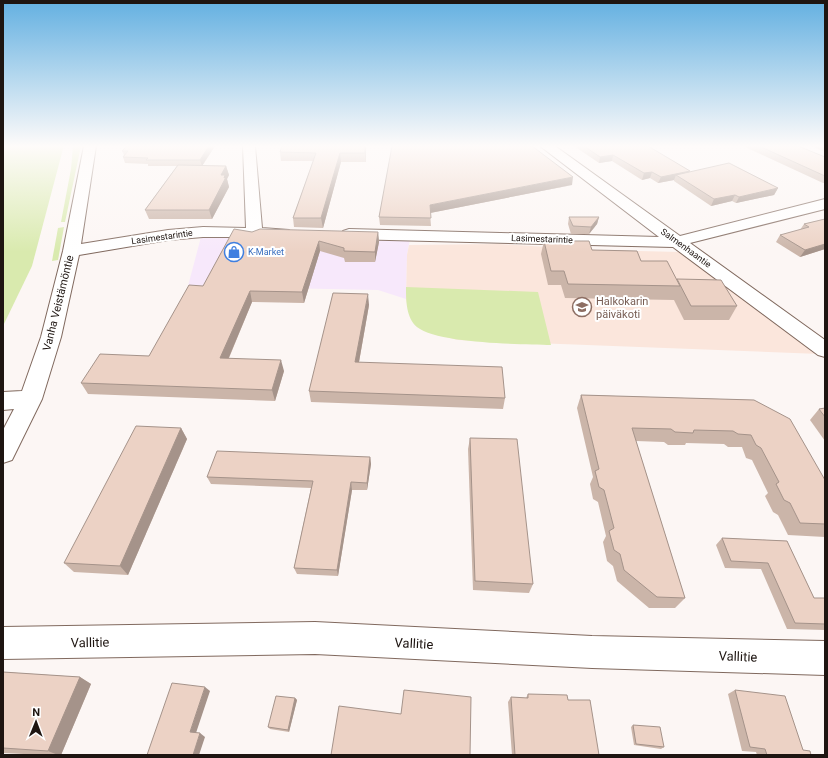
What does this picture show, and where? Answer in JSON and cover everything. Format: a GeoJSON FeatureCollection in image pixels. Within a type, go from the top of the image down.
{"type":"FeatureCollection","features":[{"type":"Feature","properties":{"kind":"street","name":"Vanha Veistämöntie"},"geometry":{"type":"LineString","coordinates":[[3,453],[31,399],[51,337],[71,251],[84,181]]}},
{"type":"Feature","properties":{"kind":"street"},"geometry":{"type":"LineString","coordinates":[[251,181],[254,234]]}},
{"type":"Feature","properties":{"kind":"street","name":"Salmenhaantie"},"geometry":{"type":"LineString","coordinates":[[594,181],[825,350]]}},
{"type":"Feature","properties":{"kind":"street","name":"Lasimestarintie"},"geometry":{"type":"LineString","coordinates":[[336,234],[676,242],[825,204]]}},
{"type":"Feature","properties":{"kind":"street","name":"Lasimestarintie"},"geometry":{"type":"LineString","coordinates":[[71,251],[168,235],[203,232],[254,234],[299,233]]}},
{"type":"Feature","properties":{"kind":"street"},"geometry":{"type":"LineString","coordinates":[[3,402],[31,399]]}},
{"type":"Feature","properties":{"kind":"street","name":"Vallitie"},"geometry":{"type":"LineString","coordinates":[[3,643],[315,638],[592,652],[825,658]]}},
{"type":"Feature","properties":{"kind":"shaded area"},"geometry":{"type":"Polygon","coordinates":[[[231,236],[410,239],[407,255],[406,299],[378,290],[188,286],[201,237],[231,236]]]}},
{"type":"Feature","properties":{"kind":"shaded area","name":"Halkokarin päiväkoti"},"geometry":{"type":"Polygon","coordinates":[[[499,244],[597,250],[680,252],[820,354],[458,340],[430,333],[417,327],[410,316],[406,299],[407,255],[409,245],[499,244]]]}},
{"type":"Feature","properties":{"kind":"green space"},"geometry":{"type":"Polygon","coordinates":[[[3,181],[54,181],[32,266],[3,326],[3,181]]]}},
{"type":"Feature","properties":{"kind":"green space"},"geometry":{"type":"Polygon","coordinates":[[[69,181],[74,181],[65,222],[61,222],[69,181]]]}},
{"type":"Feature","properties":{"kind":"green space"},"geometry":{"type":"Polygon","coordinates":[[[64,227],[58,260],[52,261],[58,228],[64,227]]]}},
{"type":"Feature","properties":{"kind":"green space"},"geometry":{"type":"Polygon","coordinates":[[[406,287],[538,292],[551,345],[481,342],[443,337],[428,333],[417,327],[411,319],[407,308],[406,287]]]}},
{"type":"Feature","properties":{"kind":"building"},"geometry":{"type":"Polygon","coordinates":[[[166,181],[224,181],[209,210],[145,210],[166,181]]]}},
{"type":"Feature","properties":{"kind":"building"},"geometry":{"type":"Polygon","coordinates":[[[306,181],[332,181],[321,218],[293,218],[306,181]]]}},
{"type":"Feature","properties":{"kind":"building"},"geometry":{"type":"Polygon","coordinates":[[[386,181],[551,181],[430,205],[431,218],[379,217],[386,181]]]}},
{"type":"Feature","properties":{"kind":"building"},"geometry":{"type":"Polygon","coordinates":[[[686,181],[765,181],[778,188],[739,197],[735,195],[714,199],[686,181]]]}},
{"type":"Feature","properties":{"kind":"building"},"geometry":{"type":"Polygon","coordinates":[[[569,217],[599,217],[591,227],[573,226],[569,217]]]}},
{"type":"Feature","properties":{"kind":"building"},"geometry":{"type":"Polygon","coordinates":[[[825,219],[825,244],[805,250],[780,235],[809,227],[804,224],[825,219]]]}},
{"type":"Feature","properties":{"kind":"building"},"geometry":{"type":"Polygon","coordinates":[[[234,229],[252,232],[260,229],[378,232],[375,252],[344,251],[344,248],[319,241],[302,292],[250,291],[220,358],[281,360],[272,390],[81,383],[100,354],[149,356],[189,285],[203,286],[234,229]]]}},
{"type":"Feature","properties":{"kind":"building"},"geometry":{"type":"Polygon","coordinates":[[[544,241],[589,241],[592,250],[637,251],[641,261],[667,261],[680,286],[568,284],[564,271],[551,271],[544,241]]]}},
{"type":"Feature","properties":{"kind":"building"},"geometry":{"type":"Polygon","coordinates":[[[677,279],[721,280],[737,306],[691,306],[677,279]]]}},
{"type":"Feature","properties":{"kind":"building"},"geometry":{"type":"Polygon","coordinates":[[[333,293],[368,294],[355,362],[502,367],[505,398],[309,391],[333,293]]]}},
{"type":"Feature","properties":{"kind":"building"},"geometry":{"type":"Polygon","coordinates":[[[581,395],[754,400],[790,419],[825,480],[825,524],[800,523],[790,503],[784,500],[776,484],[779,482],[761,448],[756,445],[751,435],[738,434],[733,431],[694,430],[693,433],[675,432],[671,429],[632,428],[685,598],[657,597],[624,570],[620,554],[614,550],[609,531],[614,528],[604,490],[599,487],[595,471],[599,469],[581,395]]]}},
{"type":"Feature","properties":{"kind":"building"},"geometry":{"type":"Polygon","coordinates":[[[825,408],[825,417],[819,409],[825,408]]]}},
{"type":"Feature","properties":{"kind":"building"},"geometry":{"type":"Polygon","coordinates":[[[136,426],[181,428],[120,566],[64,563],[136,426]]]}},
{"type":"Feature","properties":{"kind":"building"},"geometry":{"type":"Polygon","coordinates":[[[470,438],[517,439],[533,584],[475,581],[470,438]]]}},
{"type":"Feature","properties":{"kind":"building"},"geometry":{"type":"Polygon","coordinates":[[[217,451],[370,457],[367,483],[351,482],[337,570],[294,568],[313,481],[207,477],[217,451]]]}},
{"type":"Feature","properties":{"kind":"building"},"geometry":{"type":"Polygon","coordinates":[[[722,538],[787,541],[814,598],[825,598],[825,624],[795,623],[768,563],[731,561],[722,538]]]}},
{"type":"Feature","properties":{"kind":"building"},"geometry":{"type":"Polygon","coordinates":[[[3,672],[80,677],[48,751],[3,748],[3,672]]]}},
{"type":"Feature","properties":{"kind":"building"},"geometry":{"type":"Polygon","coordinates":[[[172,683],[205,687],[190,732],[200,733],[193,755],[147,755],[172,683]]]}},
{"type":"Feature","properties":{"kind":"building"},"geometry":{"type":"Polygon","coordinates":[[[404,690],[471,697],[470,755],[331,755],[339,706],[401,714],[404,690]]]}},
{"type":"Feature","properties":{"kind":"building"},"geometry":{"type":"Polygon","coordinates":[[[735,690],[785,696],[803,750],[810,751],[811,755],[767,755],[765,749],[750,747],[735,690]]]}},
{"type":"Feature","properties":{"kind":"building"},"geometry":{"type":"Polygon","coordinates":[[[528,694],[567,695],[568,700],[590,700],[599,755],[515,755],[511,697],[528,698],[528,694]]]}},
{"type":"Feature","properties":{"kind":"building"},"geometry":{"type":"Polygon","coordinates":[[[276,696],[295,698],[288,730],[268,727],[276,696]]]}},
{"type":"Feature","properties":{"kind":"building"},"geometry":{"type":"Polygon","coordinates":[[[633,725],[660,727],[664,747],[636,744],[633,725]]]}},
{"type":"Feature","properties":{"kind":"place","name":"K-Market"},"geometry":{"type":"Point","coordinates":[234,252]}},
{"type":"Feature","properties":{"kind":"place","name":"Halkokarin päiväkoti"},"geometry":{"type":"Point","coordinates":[582,307]}}]}
